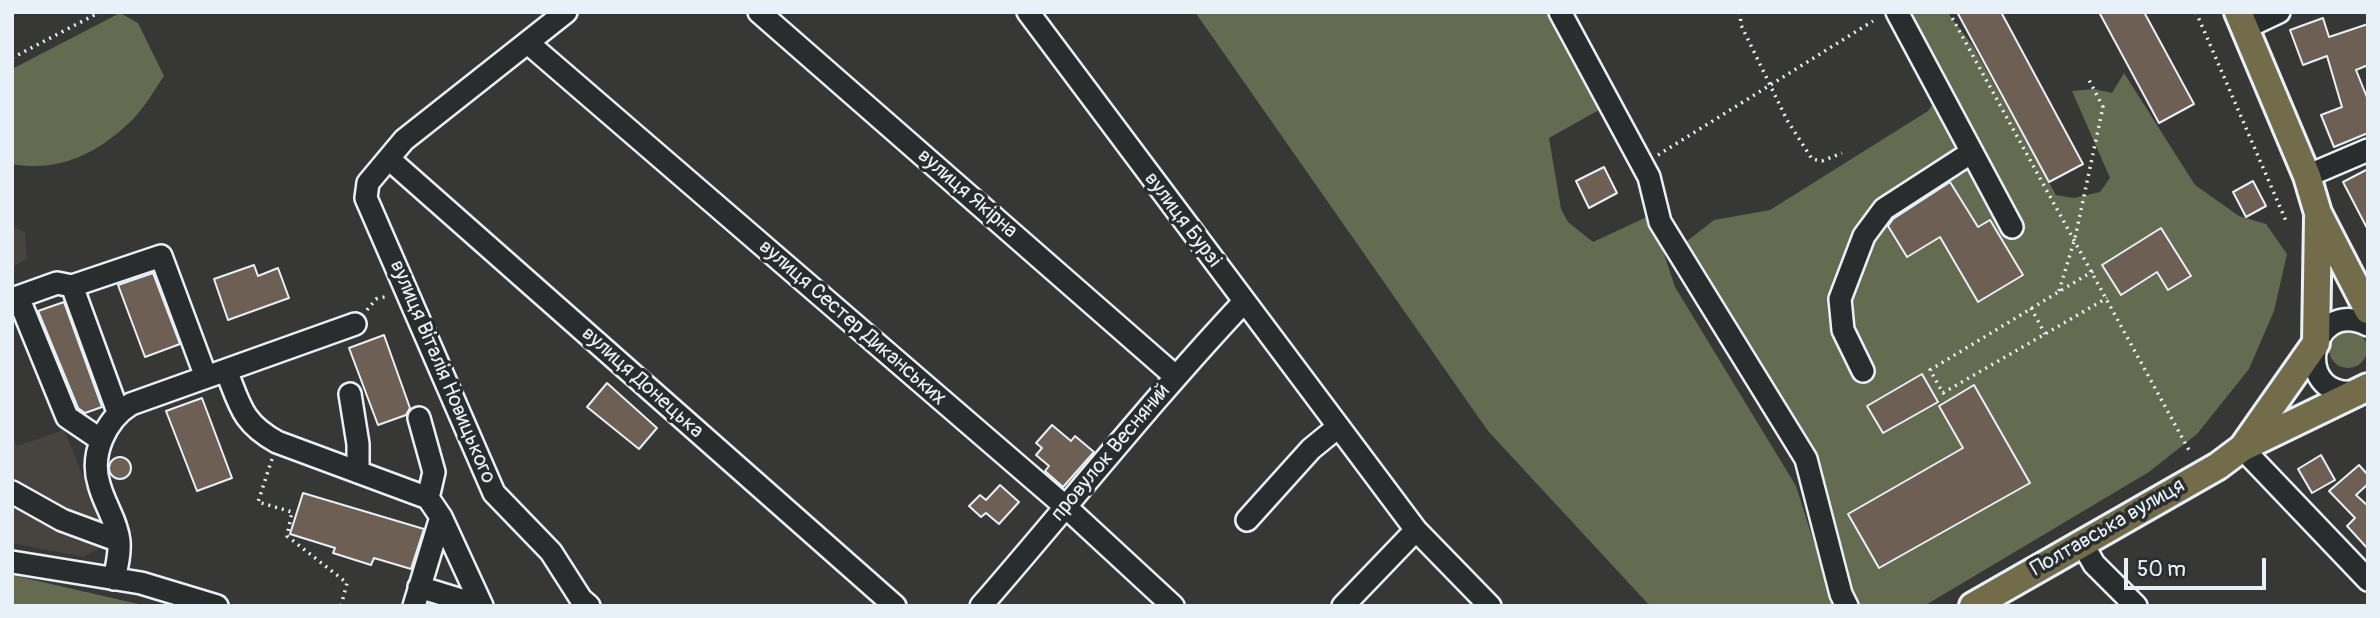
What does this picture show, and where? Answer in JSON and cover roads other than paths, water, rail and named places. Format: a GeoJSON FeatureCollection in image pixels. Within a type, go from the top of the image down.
{"type":"FeatureCollection","features":[{"type":"Feature","properties":{"kind":"main road"},"geometry":{"type":"LineString","coordinates":[[2241,20],[2307,176],[2318,212],[2368,310]]}},
{"type":"Feature","properties":{"kind":"main road"},"geometry":{"type":"LineString","coordinates":[[2316,342],[2318,212]]}},
{"type":"Feature","properties":{"kind":"main road","name":"Полтавська вулиця"},"geometry":{"type":"LineString","coordinates":[[2242,448],[2316,342]]}},
{"type":"Feature","properties":{"kind":"main road","name":"Полтавська вулиця"},"geometry":{"type":"LineString","coordinates":[[1973,606],[2218,466],[2242,448],[2366,390]]}},
{"type":"Feature","properties":{"kind":"street","name":"вулиця Віталія Новицького"},"geometry":{"type":"LineString","coordinates":[[566,12],[404,140],[368,183],[366,198],[494,493],[551,552],[582,603]]}},
{"type":"Feature","properties":{"kind":"street","name":"вулиця Якірна"},"geometry":{"type":"LineString","coordinates":[[759,12],[1175,376]]}},
{"type":"Feature","properties":{"kind":"street","name":"вулиця Бурзі"},"geometry":{"type":"LineString","coordinates":[[1028,12],[1243,303],[1429,547],[1490,606]]}},
{"type":"Feature","properties":{"kind":"street"},"geometry":{"type":"LineString","coordinates":[[1560,12],[1649,177],[1660,222],[1806,459],[1840,594],[1847,606]]}},
{"type":"Feature","properties":{"kind":"street"},"geometry":{"type":"LineString","coordinates":[[1898,12],[2012,227]]}},
{"type":"Feature","properties":{"kind":"street"},"geometry":{"type":"LineString","coordinates":[[2241,20],[2279,12]]}},
{"type":"Feature","properties":{"kind":"street","name":"вулиця Сестер Диканських"},"geometry":{"type":"LineString","coordinates":[[528,43],[1067,508],[1173,606]]}},
{"type":"Feature","properties":{"kind":"street"},"geometry":{"type":"LineString","coordinates":[[2307,176],[2368,150]]}},
{"type":"Feature","properties":{"kind":"street"},"geometry":{"type":"LineString","coordinates":[[1863,371],[1843,330],[1840,299],[1864,236],[1884,209],[1972,152]]}},
{"type":"Feature","properties":{"kind":"street","name":"вулиця Донецька"},"geometry":{"type":"LineString","coordinates":[[389,159],[895,606]]}},
{"type":"Feature","properties":{"kind":"street"},"geometry":{"type":"LineString","coordinates":[[101,440],[67,417],[18,297],[57,283],[72,286],[161,256],[216,374],[254,430],[277,442],[428,498],[441,517],[482,606]]}},
{"type":"Feature","properties":{"kind":"street"},"geometry":{"type":"LineString","coordinates":[[72,286],[118,412]]}},
{"type":"Feature","properties":{"kind":"street","name":"провулок Весняний"},"geometry":{"type":"LineString","coordinates":[[981,606],[1067,508],[1175,376],[1243,303]]}},
{"type":"Feature","properties":{"kind":"street"},"geometry":{"type":"LineString","coordinates":[[2366,390],[2341,391],[2323,381],[2314,363],[2316,342],[2329,327],[2338,322],[2357,321],[2368,325]]}},
{"type":"Feature","properties":{"kind":"street"},"geometry":{"type":"LineString","coordinates":[[114,579],[119,541],[98,483],[96,461],[101,440],[118,412],[131,404],[355,324]]}},
{"type":"Feature","properties":{"kind":"street"},"geometry":{"type":"LineString","coordinates":[[350,394],[358,444],[358,472]]}},
{"type":"Feature","properties":{"kind":"street"},"geometry":{"type":"LineString","coordinates":[[419,418],[434,472],[428,498]]}},
{"type":"Feature","properties":{"kind":"street"},"geometry":{"type":"LineString","coordinates":[[1247,520],[1311,449],[1338,427]]}},
{"type":"Feature","properties":{"kind":"street"},"geometry":{"type":"LineString","coordinates":[[2242,448],[2368,580]]}},
{"type":"Feature","properties":{"kind":"street"},"geometry":{"type":"LineString","coordinates":[[12,492],[62,520],[119,541]]}},
{"type":"Feature","properties":{"kind":"street"},"geometry":{"type":"LineString","coordinates":[[441,517],[416,596],[482,606]]}},
{"type":"Feature","properties":{"kind":"street"},"geometry":{"type":"LineString","coordinates":[[1343,606],[1416,530]]}},
{"type":"Feature","properties":{"kind":"street"},"geometry":{"type":"LineString","coordinates":[[2082,543],[2094,564],[2136,606]]}},
{"type":"Feature","properties":{"kind":"street"},"geometry":{"type":"LineString","coordinates":[[12,562],[141,583],[217,606]]}}]}
